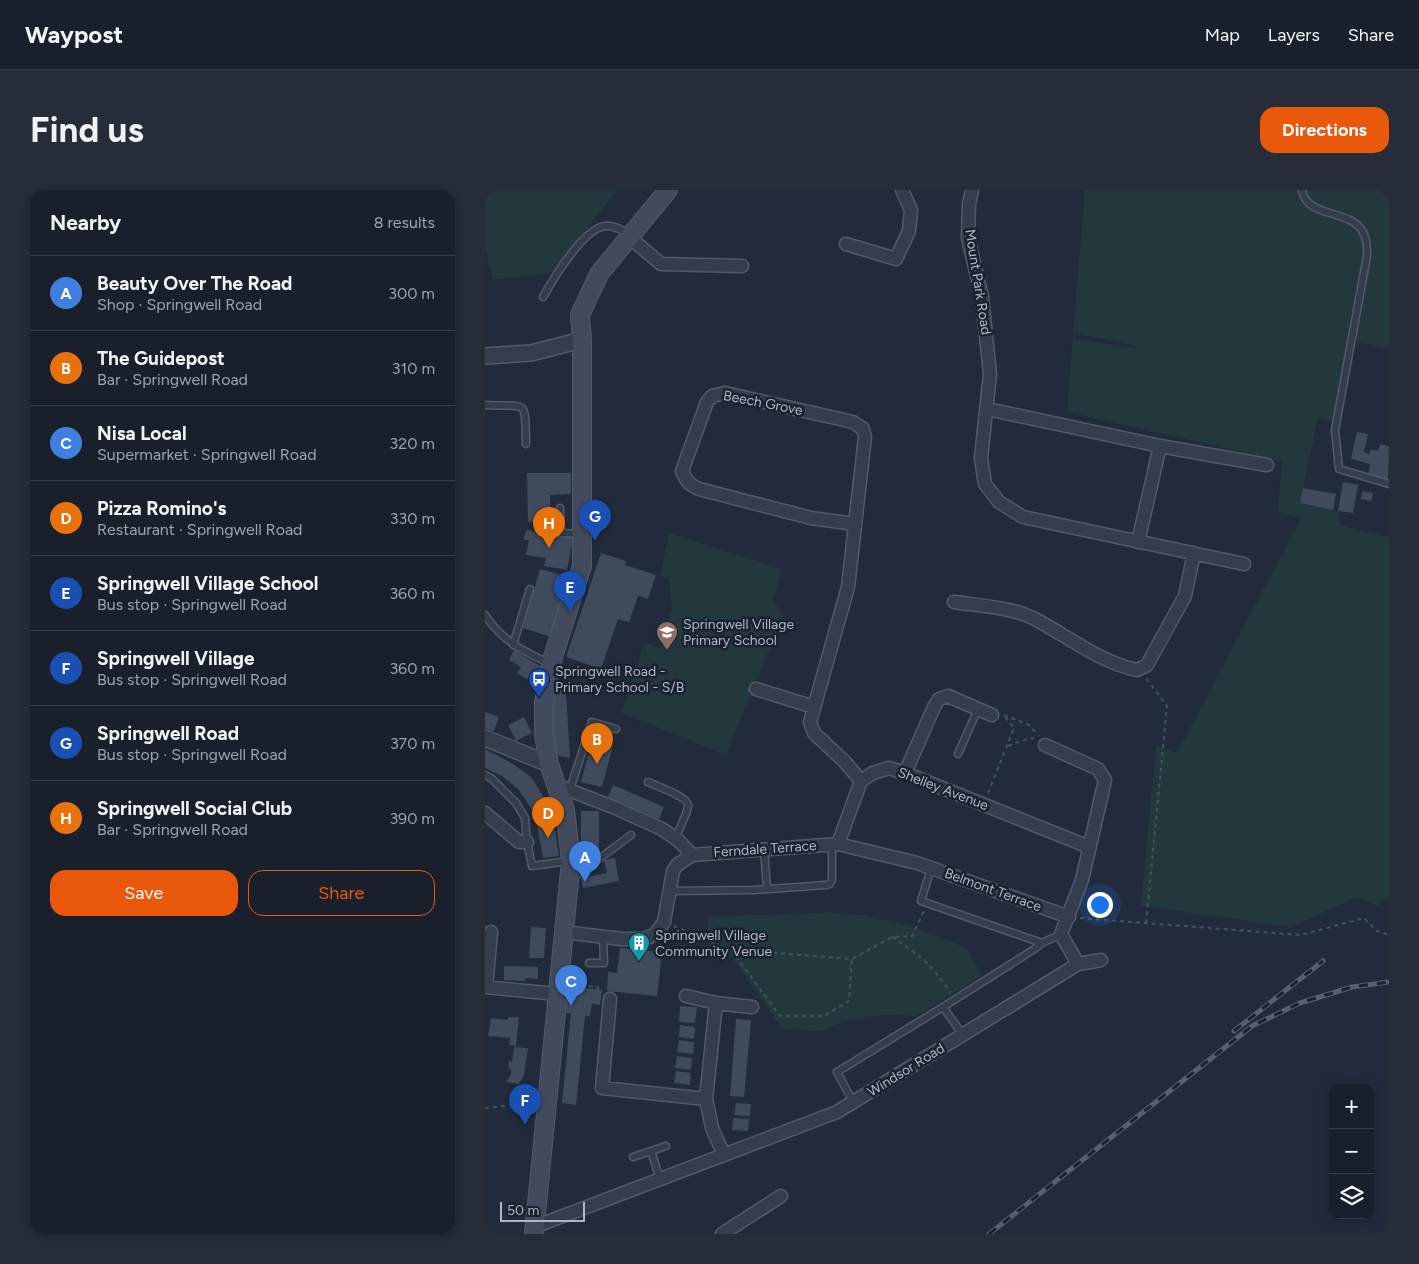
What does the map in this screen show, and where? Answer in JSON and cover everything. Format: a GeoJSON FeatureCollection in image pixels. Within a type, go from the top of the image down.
{"type":"FeatureCollection","features":[{"type":"Feature","properties":{"kind":"main road"},"geometry":{"type":"LineString","coordinates":[[534,1231],[571,861],[563,787],[549,764],[544,735],[543,702],[552,665],[582,566],[583,340],[580,315],[599,274],[668,190]]}},
{"type":"Feature","properties":{"kind":"street"},"geometry":{"type":"LineString","coordinates":[[846,244],[896,259],[909,231],[911,210],[902,190]]}},
{"type":"Feature","properties":{"kind":"street","name":"Mount Park Road"},"geometry":{"type":"LineString","coordinates":[[972,190],[969,204],[968,238],[982,297],[990,374],[981,458],[985,484],[999,502],[1023,518],[1244,564]]}},
{"type":"Feature","properties":{"kind":"street"},"geometry":{"type":"LineString","coordinates":[[630,236],[661,264],[742,266]]}},
{"type":"Feature","properties":{"kind":"street"},"geometry":{"type":"LineString","coordinates":[[485,356],[531,354],[583,340]]}},
{"type":"Feature","properties":{"kind":"street","name":"Beech Grove"},"geometry":{"type":"LineString","coordinates":[[855,524],[811,518],[699,489],[691,485],[685,479],[682,471],[707,402],[712,396],[725,393],[853,422],[863,429],[865,436],[848,587],[810,722],[814,733],[845,762],[861,781]]}},
{"type":"Feature","properties":{"kind":"street"},"geometry":{"type":"LineString","coordinates":[[987,409],[1160,446],[1267,465]]}},
{"type":"Feature","properties":{"kind":"street"},"geometry":{"type":"LineString","coordinates":[[1138,542],[1160,446]]}},
{"type":"Feature","properties":{"kind":"street"},"geometry":{"type":"LineString","coordinates":[[954,602],[1010,610],[1032,618],[1109,661],[1125,668],[1137,670],[1147,665],[1185,596],[1194,553]]}},
{"type":"Feature","properties":{"kind":"street"},"geometry":{"type":"LineString","coordinates":[[755,689],[814,707]]}},
{"type":"Feature","properties":{"kind":"street"},"geometry":{"type":"LineString","coordinates":[[905,773],[939,699],[948,696],[992,715]]}},
{"type":"Feature","properties":{"kind":"street"},"geometry":{"type":"LineString","coordinates":[[485,738],[549,764]]}},
{"type":"Feature","properties":{"kind":"street"},"geometry":{"type":"LineString","coordinates":[[1045,745],[1098,769],[1105,780],[1082,880],[1061,934],[1078,964]]}},
{"type":"Feature","properties":{"kind":"street","name":"Shelley Avenue"},"geometry":{"type":"LineString","coordinates":[[861,781],[873,772],[889,768],[1089,847]]}},
{"type":"Feature","properties":{"kind":"street"},"geometry":{"type":"LineString","coordinates":[[835,844],[861,781]]}},
{"type":"Feature","properties":{"kind":"street"},"geometry":{"type":"LineString","coordinates":[[563,787],[662,829],[675,838],[692,855],[677,865],[673,871],[665,922],[655,934],[645,939],[603,938],[563,932]]}},
{"type":"Feature","properties":{"kind":"street"},"geometry":{"type":"LineString","coordinates":[[485,813],[519,842],[527,842]]}},
{"type":"Feature","properties":{"kind":"street","name":"Ferndale Terrace"},"geometry":{"type":"LineString","coordinates":[[692,855],[835,844],[917,863]]}},
{"type":"Feature","properties":{"kind":"street","name":"Belmont Terrace"},"geometry":{"type":"LineString","coordinates":[[917,863],[1069,917]]}},
{"type":"Feature","properties":{"kind":"street"},"geometry":{"type":"LineString","coordinates":[[491,932],[486,987],[557,988]]}},
{"type":"Feature","properties":{"kind":"street","name":"Windsor Road"},"geometry":{"type":"LineString","coordinates":[[534,1231],[660,1179],[837,1112],[1078,964],[1101,960]]}},
{"type":"Feature","properties":{"kind":"street"},"geometry":{"type":"LineString","coordinates":[[686,996],[717,1003],[751,1006]]}},
{"type":"Feature","properties":{"kind":"street"},"geometry":{"type":"LineString","coordinates":[[611,999],[602,1088],[706,1100]]}},
{"type":"Feature","properties":{"kind":"street"},"geometry":{"type":"LineString","coordinates":[[717,1003],[706,1100],[712,1128],[723,1155]]}},
{"type":"Feature","properties":{"kind":"street"},"geometry":{"type":"LineString","coordinates":[[722,1234],[781,1196]]}},
{"type":"Feature","properties":{"kind":"lane"},"geometry":{"type":"LineString","coordinates":[[1302,190],[1303,196],[1310,206],[1353,221],[1361,229],[1367,242],[1367,256],[1335,430],[1339,469],[1389,484]]}},
{"type":"Feature","properties":{"kind":"lane"},"geometry":{"type":"LineString","coordinates":[[543,297],[553,278],[580,244],[595,229],[610,225],[630,236]]}},
{"type":"Feature","properties":{"kind":"lane"},"geometry":{"type":"LineString","coordinates":[[485,405],[522,406],[525,412],[526,444]]}},
{"type":"Feature","properties":{"kind":"lane"},"geometry":{"type":"LineString","coordinates":[[560,508],[561,533],[582,534]]}},
{"type":"Feature","properties":{"kind":"lane"},"geometry":{"type":"LineString","coordinates":[[513,645],[529,589]]}},
{"type":"Feature","properties":{"kind":"lane"},"geometry":{"type":"LineString","coordinates":[[485,614],[493,626],[513,645],[552,665]]}},
{"type":"Feature","properties":{"kind":"lane"},"geometry":{"type":"LineString","coordinates":[[959,754],[977,709]]}},
{"type":"Feature","properties":{"kind":"lane"},"geometry":{"type":"LineString","coordinates":[[563,787],[592,722],[616,730]]}},
{"type":"Feature","properties":{"kind":"lane"},"geometry":{"type":"LineString","coordinates":[[485,775],[491,778],[521,810],[525,818],[531,866],[571,861]]}},
{"type":"Feature","properties":{"kind":"lane"},"geometry":{"type":"LineString","coordinates":[[648,782],[677,795],[687,802],[688,805],[675,838]]}},
{"type":"Feature","properties":{"kind":"lane"},"geometry":{"type":"LineString","coordinates":[[569,881],[631,835]]}},
{"type":"Feature","properties":{"kind":"lane"},"geometry":{"type":"LineString","coordinates":[[669,892],[826,886],[830,884],[835,844]]}},
{"type":"Feature","properties":{"kind":"lane"},"geometry":{"type":"LineString","coordinates":[[765,850],[767,889]]}},
{"type":"Feature","properties":{"kind":"lane"},"geometry":{"type":"LineString","coordinates":[[931,868],[921,901],[1042,943]]}},
{"type":"Feature","properties":{"kind":"lane"},"geometry":{"type":"LineString","coordinates":[[853,1102],[837,1072],[1042,943],[1061,934]]}},
{"type":"Feature","properties":{"kind":"lane"},"geometry":{"type":"LineString","coordinates":[[589,963],[604,963],[603,938]]}},
{"type":"Feature","properties":{"kind":"lane"},"geometry":{"type":"LineString","coordinates":[[943,1007],[963,1034]]}},
{"type":"Feature","properties":{"kind":"lane"},"geometry":{"type":"LineString","coordinates":[[633,1157],[666,1146]]}},
{"type":"Feature","properties":{"kind":"lane"},"geometry":{"type":"LineString","coordinates":[[651,1151],[660,1179]]}},
{"type":"Feature","properties":{"kind":"path"},"geometry":{"type":"LineString","coordinates":[[1139,669],[1167,706],[1146,923]]}},
{"type":"Feature","properties":{"kind":"path"},"geometry":{"type":"LineString","coordinates":[[983,805],[1014,728],[1001,713],[1029,725],[1039,737],[1008,746]]}},
{"type":"Feature","properties":{"kind":"path"},"geometry":{"type":"LineString","coordinates":[[665,922],[731,950],[852,959],[892,936],[912,936],[928,904]]}},
{"type":"Feature","properties":{"kind":"path"},"geometry":{"type":"LineString","coordinates":[[1069,917],[1301,935],[1364,918],[1377,931],[1389,935]]}},
{"type":"Feature","properties":{"kind":"path"},"geometry":{"type":"LineString","coordinates":[[892,936],[919,954],[942,980],[954,1000]]}},
{"type":"Feature","properties":{"kind":"path"},"geometry":{"type":"LineString","coordinates":[[731,950],[780,1016],[824,1016],[849,1001],[852,959]]}},
{"type":"Feature","properties":{"kind":"path"},"geometry":{"type":"LineString","coordinates":[[557,988],[598,987],[597,996],[611,999]]}},
{"type":"Feature","properties":{"kind":"path"},"geometry":{"type":"LineString","coordinates":[[485,1108],[547,1100]]}},
{"type":"Feature","properties":{"kind":"green space"},"geometry":{"type":"Polygon","coordinates":[[[485,190],[617,190],[553,272],[493,280],[485,248],[485,190]]]}},
{"type":"Feature","properties":{"kind":"green space"},"geometry":{"type":"Polygon","coordinates":[[[1085,190],[1389,190],[1389,349],[1352,341],[1336,422],[1318,417],[1300,503],[1338,511],[1340,517],[1339,525],[1389,537],[1389,896],[1377,906],[1357,897],[1291,927],[1141,906],[1156,746],[1177,753],[1301,518],[1278,512],[1282,461],[1067,412],[1073,338],[1136,349],[1137,346],[1073,333],[1085,190]]]}},
{"type":"Feature","properties":{"kind":"green space","name":"Springwell Village Primary School"},"geometry":{"type":"Polygon","coordinates":[[[669,533],[782,569],[773,600],[783,616],[726,755],[622,713],[644,643],[660,648],[672,610],[669,579],[660,576],[669,533]]]}},
{"type":"Feature","properties":{"kind":"green space"},"geometry":{"type":"Polygon","coordinates":[[[830,912],[863,915],[910,926],[967,948],[982,976],[916,1016],[886,1015],[848,1020],[821,1032],[782,1028],[731,956],[712,947],[706,917],[830,912]]]}},
{"type":"Feature","properties":{"kind":"building"},"geometry":{"type":"Polygon","coordinates":[[[1357,432],[1368,434],[1364,452],[1369,454],[1371,449],[1378,451],[1380,444],[1389,446],[1388,479],[1368,475],[1370,464],[1351,459],[1357,432]]]}},
{"type":"Feature","properties":{"kind":"building"},"geometry":{"type":"Polygon","coordinates":[[[527,473],[571,473],[571,494],[550,495],[551,522],[528,522],[527,473]]]}},
{"type":"Feature","properties":{"kind":"building"},"geometry":{"type":"Polygon","coordinates":[[[1343,482],[1358,485],[1353,513],[1338,511],[1343,482]]]}},
{"type":"Feature","properties":{"kind":"building"},"geometry":{"type":"Polygon","coordinates":[[[1303,488],[1336,494],[1333,510],[1300,503],[1303,488]]]}},
{"type":"Feature","properties":{"kind":"building"},"geometry":{"type":"Polygon","coordinates":[[[1362,491],[1373,493],[1372,501],[1361,499],[1362,491]]]}},
{"type":"Feature","properties":{"kind":"building"},"geometry":{"type":"Polygon","coordinates":[[[526,530],[573,538],[567,570],[544,566],[546,558],[526,555],[529,540],[524,540],[526,530]]]}},
{"type":"Feature","properties":{"kind":"building"},"geometry":{"type":"Polygon","coordinates":[[[601,553],[626,561],[625,565],[656,575],[648,599],[638,596],[629,622],[618,619],[601,669],[566,657],[601,553]]]}},
{"type":"Feature","properties":{"kind":"building"},"geometry":{"type":"Polygon","coordinates":[[[540,569],[569,577],[551,637],[523,628],[540,569]]]}},
{"type":"Feature","properties":{"kind":"building"},"geometry":{"type":"Polygon","coordinates":[[[514,650],[542,667],[532,682],[517,673],[521,667],[509,660],[514,650]]]}},
{"type":"Feature","properties":{"kind":"building"},"geometry":{"type":"Polygon","coordinates":[[[550,686],[566,692],[570,758],[554,755],[550,686]]]}},
{"type":"Feature","properties":{"kind":"building"},"geometry":{"type":"Polygon","coordinates":[[[485,712],[499,717],[494,731],[485,728],[485,712]]]}},
{"type":"Feature","properties":{"kind":"building"},"geometry":{"type":"Polygon","coordinates":[[[524,717],[532,733],[516,741],[508,725],[524,717]]]}},
{"type":"Feature","properties":{"kind":"building"},"geometry":{"type":"Polygon","coordinates":[[[592,740],[613,746],[602,787],[581,782],[592,740]]]}},
{"type":"Feature","properties":{"kind":"building"},"geometry":{"type":"Polygon","coordinates":[[[485,749],[510,762],[531,777],[552,810],[559,856],[543,858],[535,814],[518,789],[502,776],[485,768],[485,749]]]}},
{"type":"Feature","properties":{"kind":"building"},"geometry":{"type":"Polygon","coordinates":[[[613,785],[664,807],[659,819],[608,797],[613,785]]]}},
{"type":"Feature","properties":{"kind":"building"},"geometry":{"type":"Polygon","coordinates":[[[581,811],[599,811],[599,857],[581,857],[581,811]]]}},
{"type":"Feature","properties":{"kind":"building"},"geometry":{"type":"Polygon","coordinates":[[[615,858],[619,881],[583,888],[581,878],[607,873],[604,860],[615,858]]]}},
{"type":"Feature","properties":{"kind":"building"},"geometry":{"type":"Polygon","coordinates":[[[531,927],[546,928],[544,958],[529,958],[531,927]]]}},
{"type":"Feature","properties":{"kind":"building","name":"Springwell Village Community Venue"},"geometry":{"type":"Polygon","coordinates":[[[620,948],[662,952],[657,996],[607,991],[608,972],[617,973],[620,948]]]}},
{"type":"Feature","properties":{"kind":"building"},"geometry":{"type":"Polygon","coordinates":[[[504,966],[538,967],[538,979],[525,978],[525,981],[504,980],[504,966]]]}},
{"type":"Feature","properties":{"kind":"building"},"geometry":{"type":"Polygon","coordinates":[[[575,987],[602,990],[600,1005],[592,1004],[590,1016],[585,1016],[576,1105],[562,1103],[571,1013],[563,1013],[565,998],[574,999],[575,987]]]}},
{"type":"Feature","properties":{"kind":"building"},"geometry":{"type":"Polygon","coordinates":[[[680,1006],[697,1007],[695,1023],[679,1022],[680,1006]]]}},
{"type":"Feature","properties":{"kind":"building"},"geometry":{"type":"Polygon","coordinates":[[[508,1017],[519,1017],[516,1046],[509,1045],[510,1038],[488,1036],[491,1018],[508,1020],[508,1017]]]}},
{"type":"Feature","properties":{"kind":"building"},"geometry":{"type":"Polygon","coordinates":[[[736,1019],[751,1020],[744,1097],[730,1096],[736,1019]]]}},
{"type":"Feature","properties":{"kind":"building"},"geometry":{"type":"Polygon","coordinates":[[[680,1025],[695,1027],[694,1039],[679,1037],[680,1025]]]}},
{"type":"Feature","properties":{"kind":"building"},"geometry":{"type":"Polygon","coordinates":[[[679,1040],[694,1042],[693,1054],[677,1052],[679,1040]]]}},
{"type":"Feature","properties":{"kind":"building"},"geometry":{"type":"Polygon","coordinates":[[[514,1047],[528,1048],[524,1075],[519,1084],[506,1082],[511,1074],[511,1069],[508,1068],[509,1061],[512,1062],[514,1047]]]}},
{"type":"Feature","properties":{"kind":"building"},"geometry":{"type":"Polygon","coordinates":[[[677,1056],[692,1058],[691,1070],[675,1068],[677,1056]]]}},
{"type":"Feature","properties":{"kind":"building"},"geometry":{"type":"Polygon","coordinates":[[[676,1071],[691,1073],[690,1085],[674,1083],[676,1071]]]}},
{"type":"Feature","properties":{"kind":"building"},"geometry":{"type":"Polygon","coordinates":[[[736,1103],[751,1104],[750,1116],[734,1115],[736,1103]]]}},
{"type":"Feature","properties":{"kind":"building"},"geometry":{"type":"Polygon","coordinates":[[[733,1118],[749,1119],[748,1131],[732,1130],[733,1118]]]}},
{"type":"Feature","properties":{"kind":"railway"},"geometry":{"type":"LineString","coordinates":[[1234,1031],[1323,961]]}},
{"type":"Feature","properties":{"kind":"railway"},"geometry":{"type":"LineString","coordinates":[[989,1234],[1252,1026],[1300,1003],[1352,987],[1389,982]]}},
{"type":"Feature","properties":{"kind":"place","name":"Springwell Road"},"geometry":{"type":"Point","coordinates":[595,541]}},
{"type":"Feature","properties":{"kind":"place","name":"Springwell Social Club"},"geometry":{"type":"Point","coordinates":[549,548]}},
{"type":"Feature","properties":{"kind":"place","name":"Springwell Village School"},"geometry":{"type":"Point","coordinates":[570,612]}},
{"type":"Feature","properties":{"kind":"place","name":"Springwell Village Primary School"},"geometry":{"type":"Point","coordinates":[667,651]}},
{"type":"Feature","properties":{"kind":"place","name":"Springwell Road - Primary School - S/B"},"geometry":{"type":"Point","coordinates":[539,698]}},
{"type":"Feature","properties":{"kind":"place","name":"The Guidepost"},"geometry":{"type":"Point","coordinates":[597,764]}},
{"type":"Feature","properties":{"kind":"place","name":"Pizza Romino's"},"geometry":{"type":"Point","coordinates":[548,838]}},
{"type":"Feature","properties":{"kind":"place","name":"Beauty Over The Road"},"geometry":{"type":"Point","coordinates":[585,882]}},
{"type":"Feature","properties":{"kind":"place","name":"Springwell Village Community Venue"},"geometry":{"type":"Point","coordinates":[639,962]}},
{"type":"Feature","properties":{"kind":"place","name":"Nisa Local"},"geometry":{"type":"Point","coordinates":[571,1006]}},
{"type":"Feature","properties":{"kind":"place","name":"Springwell Village"},"geometry":{"type":"Point","coordinates":[525,1125]}}]}
